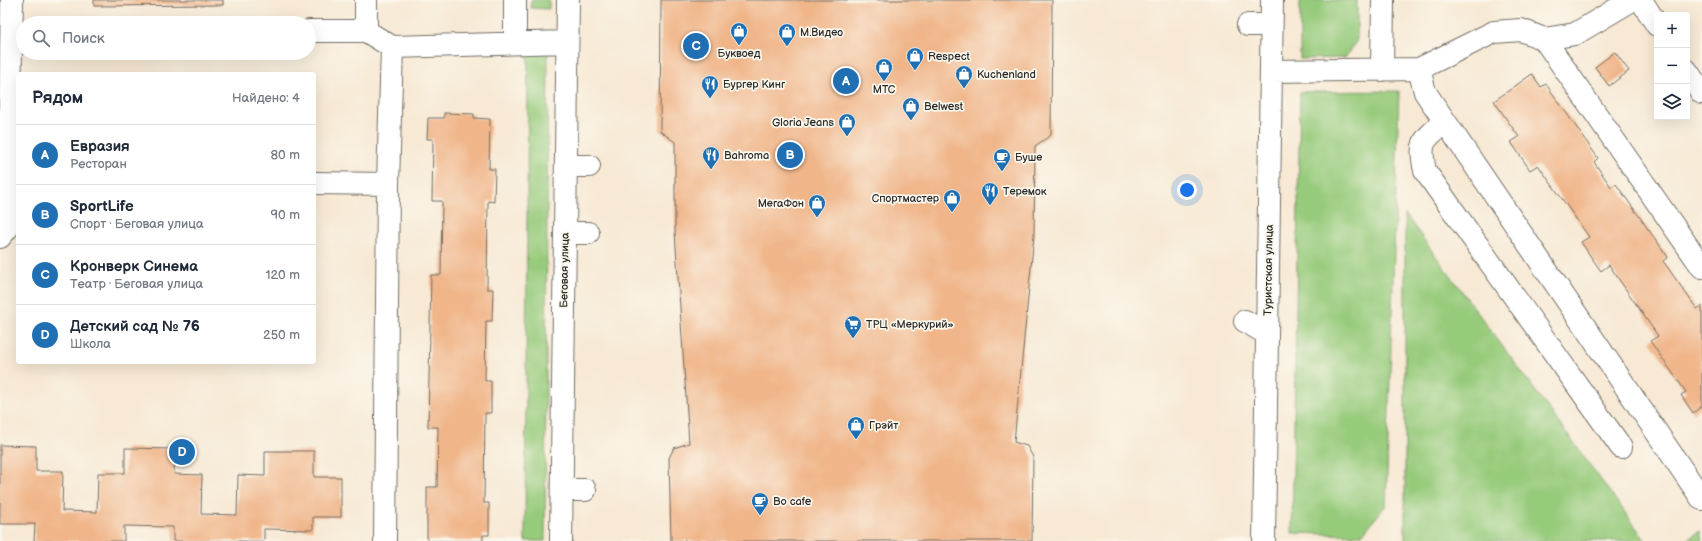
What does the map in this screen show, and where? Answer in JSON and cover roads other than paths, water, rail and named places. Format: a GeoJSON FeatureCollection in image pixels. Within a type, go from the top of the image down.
{"type":"FeatureCollection","features":[{"type":"Feature","properties":{"kind":"street"},"geometry":{"type":"LineString","coordinates":[[9,226],[14,156],[12,0]]}},
{"type":"Feature","properties":{"kind":"street"},"geometry":{"type":"LineString","coordinates":[[366,0],[366,31]]}},
{"type":"Feature","properties":{"kind":"street"},"geometry":{"type":"LineString","coordinates":[[515,0],[515,43]]}},
{"type":"Feature","properties":{"kind":"street","name":"Беговая улица"},"geometry":{"type":"LineString","coordinates":[[561,541],[568,0]]}},
{"type":"Feature","properties":{"kind":"street","name":"Туристская улица"},"geometry":{"type":"LineString","coordinates":[[1264,541],[1272,0]]}},
{"type":"Feature","properties":{"kind":"street"},"geometry":{"type":"LineString","coordinates":[[1382,70],[1383,0]]}},
{"type":"Feature","properties":{"kind":"street"},"geometry":{"type":"LineString","coordinates":[[1271,71],[1419,70],[1494,32],[1521,30],[1544,39],[1575,34],[1632,0]]}},
{"type":"Feature","properties":{"kind":"street"},"geometry":{"type":"LineString","coordinates":[[1641,0],[1654,20]]}},
{"type":"Feature","properties":{"kind":"street"},"geometry":{"type":"LineString","coordinates":[[1248,25],[1271,25]]}},
{"type":"Feature","properties":{"kind":"street"},"geometry":{"type":"LineString","coordinates":[[316,31],[366,31],[392,47],[567,42]]}},
{"type":"Feature","properties":{"kind":"street"},"geometry":{"type":"LineString","coordinates":[[1544,39],[1702,267]]}},
{"type":"Feature","properties":{"kind":"street"},"geometry":{"type":"LineString","coordinates":[[385,541],[388,184],[392,47]]}},
{"type":"Feature","properties":{"kind":"street"},"geometry":{"type":"LineString","coordinates":[[1419,70],[1425,92],[1702,499]]}},
{"type":"Feature","properties":{"kind":"street"},"geometry":{"type":"LineString","coordinates":[[1690,75],[1702,93]]}},
{"type":"Feature","properties":{"kind":"street"},"geometry":{"type":"LineString","coordinates":[[1445,122],[1426,137],[1422,154],[1425,171],[1621,447]]}},
{"type":"Feature","properties":{"kind":"street"},"geometry":{"type":"LineString","coordinates":[[566,166],[588,166]]}},
{"type":"Feature","properties":{"kind":"street"},"geometry":{"type":"LineString","coordinates":[[316,184],[388,184]]}},
{"type":"Feature","properties":{"kind":"street"},"geometry":{"type":"LineString","coordinates":[[565,233],[588,233]]}},
{"type":"Feature","properties":{"kind":"street"},"geometry":{"type":"LineString","coordinates":[[1246,321],[1267,334]]}},
{"type":"Feature","properties":{"kind":"street"},"geometry":{"type":"LineString","coordinates":[[562,490],[585,490]]}},
{"type":"Feature","properties":{"kind":"place","name":"Кронверк Синема"},"geometry":{"type":"Point","coordinates":[696,46]}},
{"type":"Feature","properties":{"kind":"place","name":"Буквоед"},"geometry":{"type":"Point","coordinates":[739,46]}},
{"type":"Feature","properties":{"kind":"place","name":"М.Видео"},"geometry":{"type":"Point","coordinates":[787,47]}},
{"type":"Feature","properties":{"kind":"place","name":"Respect"},"geometry":{"type":"Point","coordinates":[915,71]}},
{"type":"Feature","properties":{"kind":"place","name":"Евразия"},"geometry":{"type":"Point","coordinates":[846,81]}},
{"type":"Feature","properties":{"kind":"place","name":"МТС"},"geometry":{"type":"Point","coordinates":[884,82]}},
{"type":"Feature","properties":{"kind":"place","name":"Kuchenland"},"geometry":{"type":"Point","coordinates":[964,89]}},
{"type":"Feature","properties":{"kind":"place","name":"Бургер Кинг"},"geometry":{"type":"Point","coordinates":[710,99]}},
{"type":"Feature","properties":{"kind":"place","name":"Belwest"},"geometry":{"type":"Point","coordinates":[911,121]}},
{"type":"Feature","properties":{"kind":"place","name":"Gloria Jeans"},"geometry":{"type":"Point","coordinates":[847,137]}},
{"type":"Feature","properties":{"kind":"place","name":"SportLife"},"geometry":{"type":"Point","coordinates":[790,155]}},
{"type":"Feature","properties":{"kind":"place","name":"Bahroma"},"geometry":{"type":"Point","coordinates":[711,170]}},
{"type":"Feature","properties":{"kind":"place","name":"Буше"},"geometry":{"type":"Point","coordinates":[1002,172]}},
{"type":"Feature","properties":{"kind":"place","name":"Теремок"},"geometry":{"type":"Point","coordinates":[990,206]}},
{"type":"Feature","properties":{"kind":"place","name":"Спортмастер"},"geometry":{"type":"Point","coordinates":[952,213]}},
{"type":"Feature","properties":{"kind":"place","name":"МегаФон"},"geometry":{"type":"Point","coordinates":[817,218]}},
{"type":"Feature","properties":{"kind":"place","name":"ТРЦ «Меркурий»"},"geometry":{"type":"Point","coordinates":[853,339]}},
{"type":"Feature","properties":{"kind":"place","name":"Грэйт"},"geometry":{"type":"Point","coordinates":[856,440]}},
{"type":"Feature","properties":{"kind":"place","name":"Детский сад № 76"},"geometry":{"type":"Point","coordinates":[182,452]}},
{"type":"Feature","properties":{"kind":"place","name":"Bo cafe"},"geometry":{"type":"Point","coordinates":[760,516]}}]}
